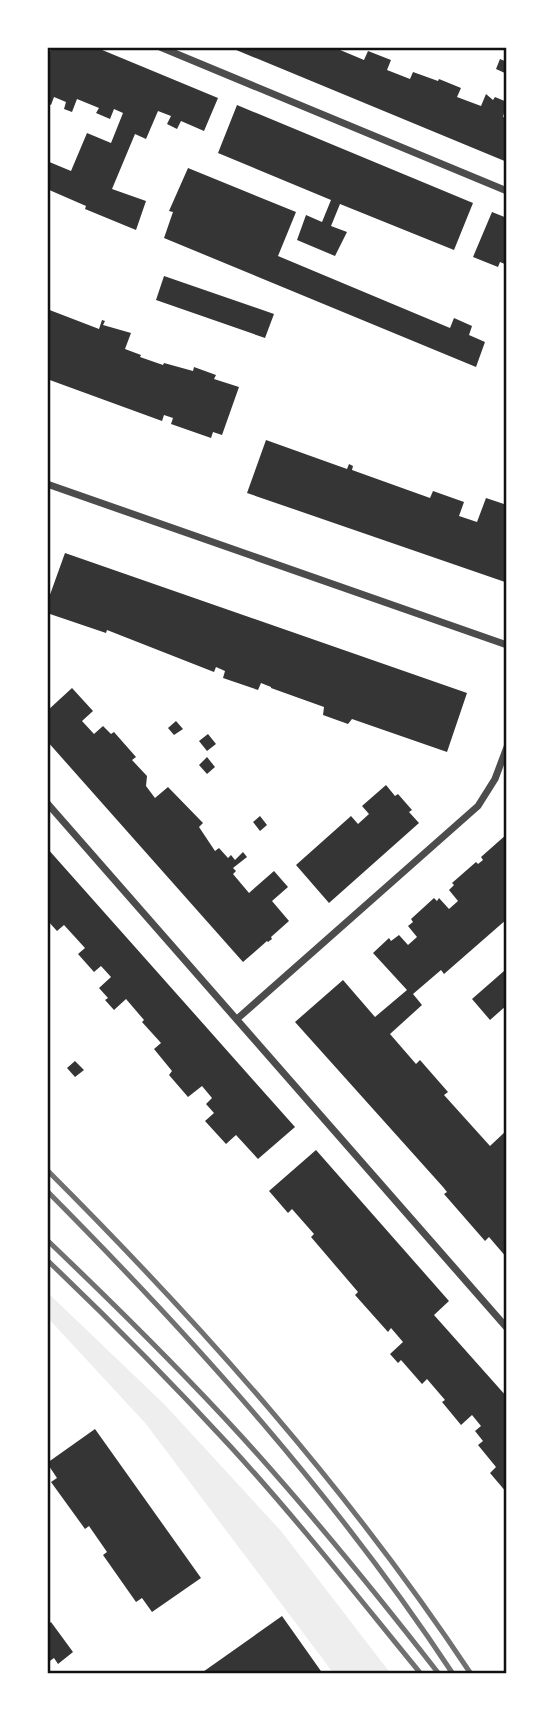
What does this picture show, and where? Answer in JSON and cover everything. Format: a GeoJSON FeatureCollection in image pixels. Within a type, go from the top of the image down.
{"type":"FeatureCollection","features":[{"type":"Feature","properties":{"kind":"street"},"geometry":{"type":"LineString","coordinates":[[160,47],[507,191]]}},
{"type":"Feature","properties":{"kind":"street"},"geometry":{"type":"LineString","coordinates":[[47,484],[507,645]]}},
{"type":"Feature","properties":{"kind":"street"},"geometry":{"type":"LineString","coordinates":[[237,1019],[478,806],[495,779],[507,747]]}},
{"type":"Feature","properties":{"kind":"street"},"geometry":{"type":"LineString","coordinates":[[47,803],[507,1328]]}},
{"type":"Feature","properties":{"kind":"shaded area"},"geometry":{"type":"Polygon","coordinates":[[[47,1292],[165,1405],[281,1531],[391,1674],[334,1674],[146,1424],[47,1317],[47,1292]]]}},
{"type":"Feature","properties":{"kind":"building"},"geometry":{"type":"Polygon","coordinates":[[[52,47],[95,47],[218,98],[204,131],[181,121],[177,129],[167,124],[171,116],[158,111],[146,139],[135,134],[112,189],[146,201],[136,230],[85,209],[86,206],[47,189],[47,161],[71,171],[87,133],[111,143],[123,113],[114,109],[110,119],[96,113],[99,108],[77,99],[72,112],[64,109],[66,102],[54,97],[51,105],[47,103],[47,58],[52,47]]]}},
{"type":"Feature","properties":{"kind":"building"},"geometry":{"type":"Polygon","coordinates":[[[229,47],[333,47],[364,60],[368,51],[391,60],[387,70],[410,79],[413,72],[438,81],[439,79],[461,88],[457,97],[481,106],[486,94],[493,100],[495,97],[507,102],[503,117],[507,118],[507,162],[229,47]]]}},
{"type":"Feature","properties":{"kind":"building"},"geometry":{"type":"Polygon","coordinates":[[[500,59],[507,62],[507,74],[496,69],[500,59]]]}},
{"type":"Feature","properties":{"kind":"building"},"geometry":{"type":"Polygon","coordinates":[[[237,105],[473,203],[454,250],[340,204],[331,226],[347,232],[335,256],[297,240],[306,215],[322,222],[331,200],[218,153],[237,105]]]}},
{"type":"Feature","properties":{"kind":"building"},"geometry":{"type":"Polygon","coordinates":[[[188,168],[296,212],[278,256],[450,328],[454,318],[472,326],[469,335],[485,342],[476,367],[164,238],[173,212],[169,211],[188,168]]]}},
{"type":"Feature","properties":{"kind":"building"},"geometry":{"type":"Polygon","coordinates":[[[492,212],[507,218],[507,265],[500,262],[498,267],[473,257],[492,212]]]}},
{"type":"Feature","properties":{"kind":"building"},"geometry":{"type":"Polygon","coordinates":[[[164,276],[274,314],[265,338],[156,300],[164,276]]]}},
{"type":"Feature","properties":{"kind":"building"},"geometry":{"type":"Polygon","coordinates":[[[47,309],[99,329],[102,320],[105,321],[103,325],[131,333],[125,349],[141,355],[140,357],[193,371],[194,367],[216,375],[214,379],[239,387],[222,435],[213,432],[211,438],[171,424],[173,418],[164,415],[162,421],[47,379],[47,309]]]}},
{"type":"Feature","properties":{"kind":"building"},"geometry":{"type":"Polygon","coordinates":[[[266,440],[347,469],[349,464],[353,466],[352,470],[430,498],[433,491],[464,502],[459,516],[477,522],[486,498],[507,505],[505,582],[247,493],[266,440]]]}},
{"type":"Feature","properties":{"kind":"building"},"geometry":{"type":"Polygon","coordinates":[[[65,553],[467,693],[447,752],[352,719],[348,724],[323,715],[324,707],[261,683],[258,690],[223,678],[225,671],[216,667],[214,672],[107,630],[106,633],[47,613],[47,603],[65,553]]]}},
{"type":"Feature","properties":{"kind":"building"},"geometry":{"type":"Polygon","coordinates":[[[72,688],[93,711],[82,721],[94,734],[103,726],[111,734],[114,732],[136,757],[132,760],[147,776],[146,786],[155,798],[168,787],[203,823],[199,827],[215,851],[219,848],[228,858],[231,855],[235,860],[243,852],[247,857],[233,868],[236,871],[233,874],[249,893],[274,871],[288,887],[272,901],[289,921],[271,937],[272,939],[243,962],[47,741],[47,711],[72,688]]]}},
{"type":"Feature","properties":{"kind":"building"},"geometry":{"type":"Polygon","coordinates":[[[176,721],[183,729],[174,735],[168,728],[176,721]]]}},
{"type":"Feature","properties":{"kind":"building"},"geometry":{"type":"Polygon","coordinates":[[[208,734],[216,744],[207,751],[199,741],[208,734]]]}},
{"type":"Feature","properties":{"kind":"building"},"geometry":{"type":"Polygon","coordinates":[[[207,757],[215,767],[207,774],[199,765],[207,757]]]}},
{"type":"Feature","properties":{"kind":"building"},"geometry":{"type":"Polygon","coordinates":[[[386,785],[412,810],[409,812],[419,823],[329,903],[296,865],[351,816],[358,824],[369,814],[362,806],[386,785]]]}},
{"type":"Feature","properties":{"kind":"building"},"geometry":{"type":"Polygon","coordinates":[[[260,816],[267,825],[260,831],[253,822],[260,816]]]}},
{"type":"Feature","properties":{"kind":"building"},"geometry":{"type":"Polygon","coordinates":[[[507,834],[507,919],[444,974],[441,970],[413,994],[422,1005],[390,1034],[416,1064],[420,1060],[448,1092],[444,1095],[490,1146],[507,1130],[507,1258],[489,1237],[485,1241],[444,1194],[447,1192],[443,1187],[295,1022],[343,980],[375,1017],[407,990],[373,953],[389,938],[391,941],[399,935],[408,945],[417,937],[408,926],[413,922],[411,919],[434,898],[437,901],[439,898],[449,909],[458,901],[449,890],[454,885],[452,883],[476,862],[478,864],[483,860],[481,857],[507,834]]]}},
{"type":"Feature","properties":{"kind":"building"},"geometry":{"type":"Polygon","coordinates":[[[47,848],[295,1127],[258,1159],[236,1135],[226,1144],[205,1121],[214,1113],[206,1104],[212,1098],[202,1086],[188,1097],[169,1075],[172,1071],[154,1049],[161,1043],[142,1022],[144,1020],[126,999],[114,1010],[105,1000],[108,998],[99,988],[111,977],[101,966],[94,972],[78,954],[85,948],[64,925],[57,931],[47,920],[47,848]]]}},
{"type":"Feature","properties":{"kind":"building"},"geometry":{"type":"Polygon","coordinates":[[[504,971],[507,974],[507,1005],[490,1020],[472,999],[504,971]]]}},
{"type":"Feature","properties":{"kind":"building"},"geometry":{"type":"Polygon","coordinates":[[[75,1061],[84,1070],[75,1077],[67,1068],[75,1061]]]}},
{"type":"Feature","properties":{"kind":"building"},"geometry":{"type":"Polygon","coordinates":[[[316,1150],[449,1301],[434,1315],[507,1397],[507,1493],[490,1473],[496,1467],[478,1445],[483,1441],[475,1431],[481,1426],[472,1415],[461,1425],[427,1379],[422,1384],[401,1360],[398,1363],[390,1354],[403,1342],[391,1328],[388,1332],[355,1295],[358,1292],[311,1237],[314,1234],[292,1209],[288,1213],[269,1191],[316,1150]]]}},
{"type":"Feature","properties":{"kind":"building"},"geometry":{"type":"Polygon","coordinates":[[[95,1429],[201,1578],[152,1612],[142,1598],[136,1602],[103,1555],[107,1552],[89,1526],[85,1529],[51,1482],[57,1478],[47,1463],[95,1429]]]}},
{"type":"Feature","properties":{"kind":"building"},"geometry":{"type":"Polygon","coordinates":[[[282,1616],[323,1674],[200,1674],[282,1616]]]}},
{"type":"Feature","properties":{"kind":"building"},"geometry":{"type":"Polygon","coordinates":[[[51,1622],[73,1652],[58,1664],[54,1658],[47,1663],[47,1625],[51,1622]]]}},
{"type":"Feature","properties":{"kind":"railway"},"geometry":{"type":"LineString","coordinates":[[47,1170],[161,1288],[271,1411],[375,1539],[471,1674]]}},
{"type":"Feature","properties":{"kind":"railway"},"geometry":{"type":"LineString","coordinates":[[47,1191],[157,1305],[262,1422],[361,1545],[453,1674]]}},
{"type":"Feature","properties":{"kind":"railway"},"geometry":{"type":"LineString","coordinates":[[47,1240],[146,1337],[242,1437],[343,1554],[439,1674]]}},
{"type":"Feature","properties":{"kind":"railway"},"geometry":{"type":"LineString","coordinates":[[47,1260],[230,1446],[421,1674]]}}]}
